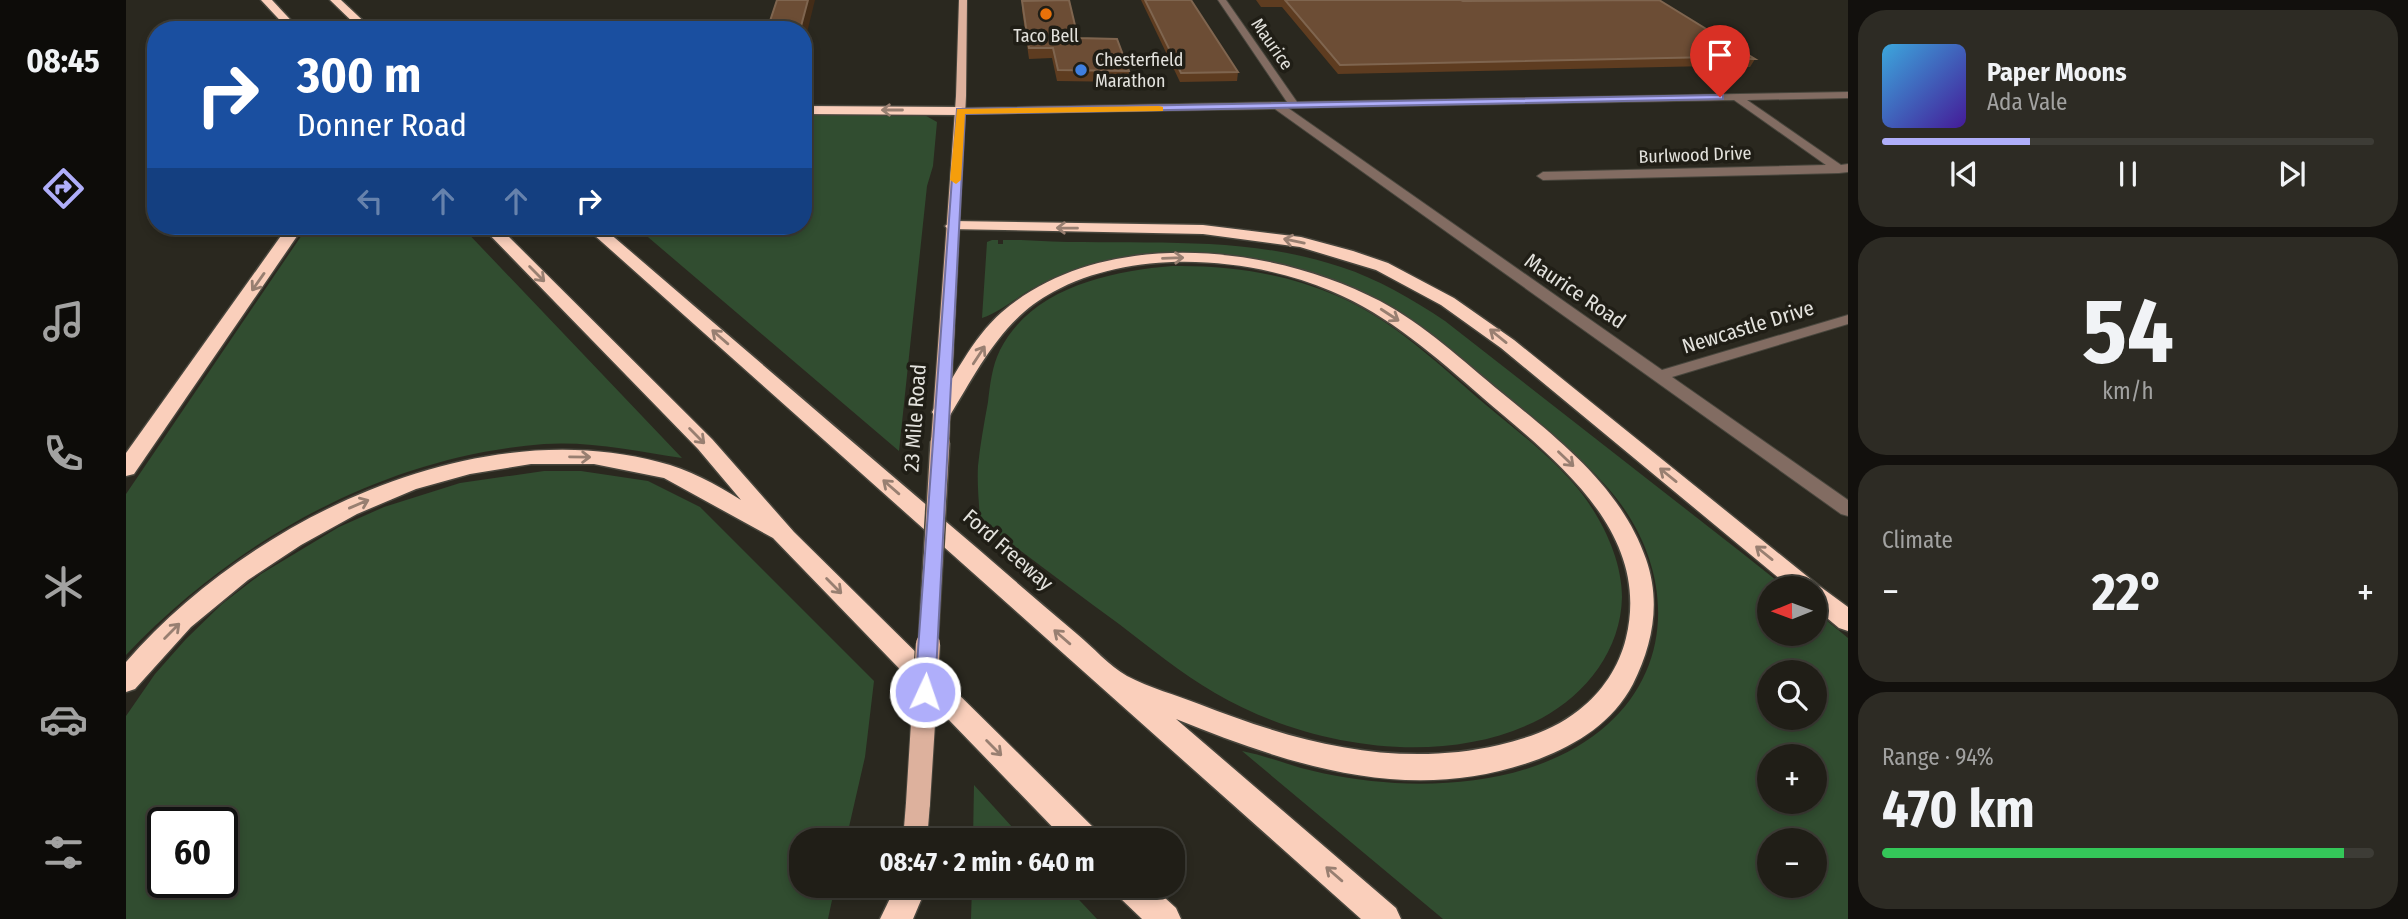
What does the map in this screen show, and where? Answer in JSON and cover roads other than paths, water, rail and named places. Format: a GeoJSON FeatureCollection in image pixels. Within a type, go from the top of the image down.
{"type":"FeatureCollection","features":[{"type":"Feature","properties":{"kind":"highway"},"geometry":{"type":"LineString","coordinates":[[266,0],[286,21]]}},
{"type":"Feature","properties":{"kind":"highway"},"geometry":{"type":"LineString","coordinates":[[335,0],[358,21]]}},
{"type":"Feature","properties":{"kind":"highway"},"geometry":{"type":"LineString","coordinates":[[346,10],[365,21]]}},
{"type":"Feature","properties":{"kind":"highway"},"geometry":{"type":"LineString","coordinates":[[812,110],[961,111]]}},
{"type":"Feature","properties":{"kind":"highway"},"geometry":{"type":"LineString","coordinates":[[953,226],[1177,229],[1243,233],[1319,246],[1402,275],[1462,309],[1493,332],[1792,576]]}},
{"type":"Feature","properties":{"kind":"highway"},"geometry":{"type":"LineString","coordinates":[[126,469],[290,235]]}},
{"type":"Feature","properties":{"kind":"highway"},"geometry":{"type":"LineString","coordinates":[[498,235],[705,444],[786,538],[1073,828]]}},
{"type":"Feature","properties":{"kind":"highway","name":"Ford Freeway"},"geometry":{"type":"LineString","coordinates":[[602,235],[1385,919]]}},
{"type":"Feature","properties":{"kind":"highway"},"geometry":{"type":"LineString","coordinates":[[942,412],[990,337],[1008,316],[1027,300],[1062,281],[1099,268],[1155,259],[1220,260],[1283,270],[1346,291],[1398,320],[1564,456],[1593,486],[1615,516],[1641,579],[1644,610],[1639,640],[1630,666],[1615,691],[1590,717],[1566,734],[1505,758],[1468,766],[1406,769],[1371,767],[1320,758],[1268,742],[1114,682]]}},
{"type":"Feature","properties":{"kind":"highway"},"geometry":{"type":"LineString","coordinates":[[126,681],[189,613],[269,553],[355,505],[437,476],[474,467],[554,457],[627,462],[682,478],[786,538]]}},
{"type":"Feature","properties":{"kind":"highway"},"geometry":{"type":"LineString","coordinates":[[1827,604],[1848,621]]}},
{"type":"Feature","properties":{"kind":"highway"},"geometry":{"type":"LineString","coordinates":[[896,919],[906,898]]}},
{"type":"Feature","properties":{"kind":"highway"},"geometry":{"type":"LineString","coordinates":[[1143,898],[1165,919]]}},
{"type":"Feature","properties":{"kind":"main road","name":"23 Mile Road"},"geometry":{"type":"LineString","coordinates":[[916,828],[961,111],[963,0]]}},
{"type":"Feature","properties":{"kind":"main road"},"geometry":{"type":"LineString","coordinates":[[909,919],[911,898]]}},
{"type":"Feature","properties":{"kind":"street","name":"Maurice"},"geometry":{"type":"LineString","coordinates":[[1222,0],[1295,106]]}},
{"type":"Feature","properties":{"kind":"street"},"geometry":{"type":"LineString","coordinates":[[961,111],[1848,95]]}},
{"type":"Feature","properties":{"kind":"street"},"geometry":{"type":"LineString","coordinates":[[1736,97],[1845,170]]}},
{"type":"Feature","properties":{"kind":"street","name":"Maurice Road"},"geometry":{"type":"LineString","coordinates":[[1278,106],[1848,509]]}},
{"type":"Feature","properties":{"kind":"street","name":"Burlwood Drive"},"geometry":{"type":"LineString","coordinates":[[1543,176],[1845,170]]}},
{"type":"Feature","properties":{"kind":"street","name":"Newcastle Drive"},"geometry":{"type":"LineString","coordinates":[[1661,375],[1848,319]]}},
{"type":"Feature","properties":{"kind":"place","name":"Taco Bell"},"geometry":{"type":"Point","coordinates":[1046,14]}},
{"type":"Feature","properties":{"kind":"place","name":"Chesterfield Marathon"},"geometry":{"type":"Point","coordinates":[1081,70]}}]}
